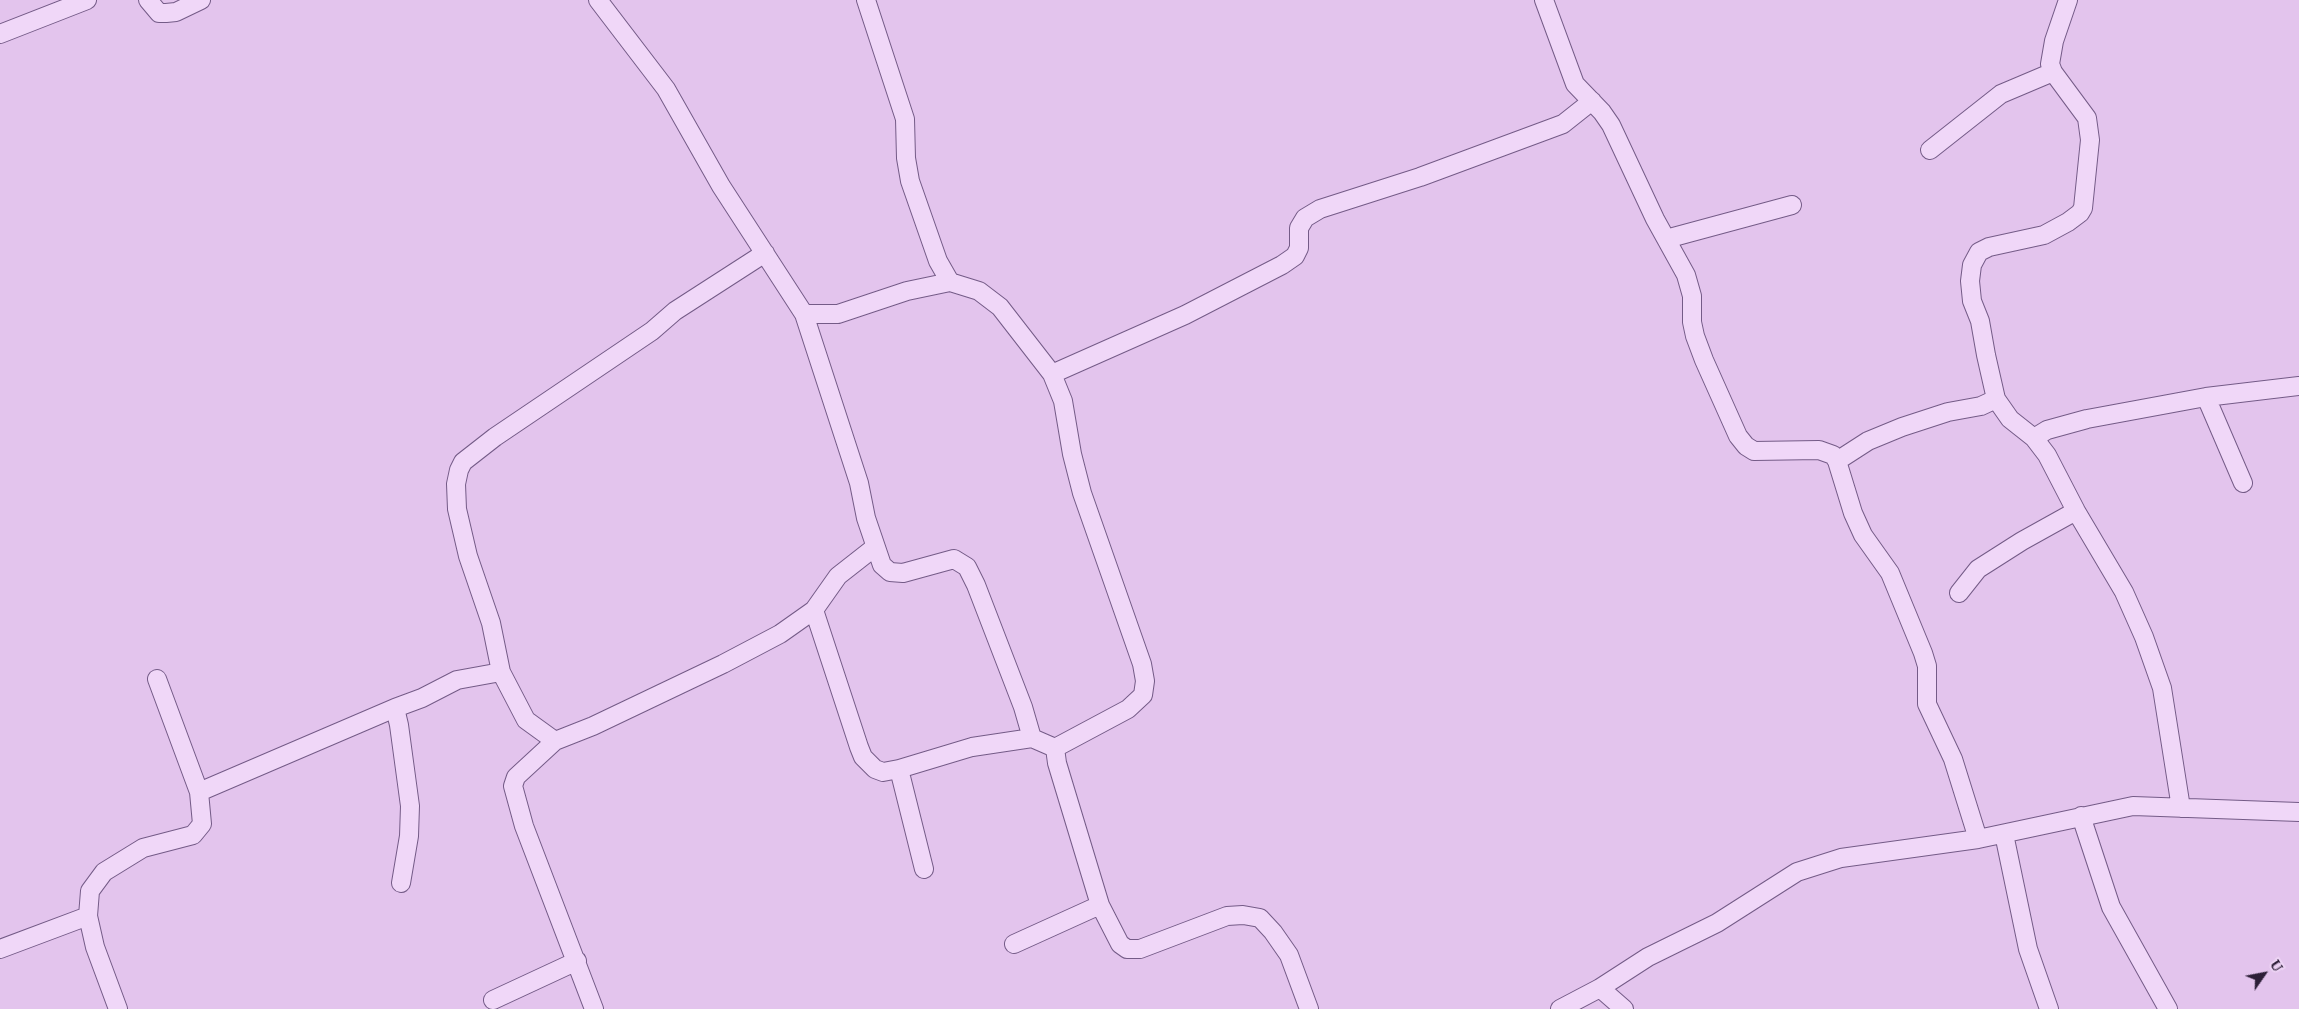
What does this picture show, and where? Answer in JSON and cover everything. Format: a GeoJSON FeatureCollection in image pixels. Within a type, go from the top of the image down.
{"type":"FeatureCollection","features":[{"type":"Feature","properties":{"kind":"street"},"geometry":{"type":"LineString","coordinates":[[0,34],[53,7],[87,0]]}},
{"type":"Feature","properties":{"kind":"street"},"geometry":{"type":"LineString","coordinates":[[148,0],[159,13],[166,13],[176,12],[201,0]]}},
{"type":"Feature","properties":{"kind":"street"},"geometry":{"type":"LineString","coordinates":[[598,0],[666,89],[721,186],[804,314],[859,483],[875,547],[882,565],[890,572],[904,573],[954,558],[966,567],[976,585],[1023,707],[1032,738]]}},
{"type":"Feature","properties":{"kind":"street"},"geometry":{"type":"LineString","coordinates":[[866,0],[905,118],[906,158],[910,181],[938,262],[950,282]]}},
{"type":"Feature","properties":{"kind":"street"},"geometry":{"type":"LineString","coordinates":[[1544,0],[1575,84],[1592,101],[1610,125],[1666,239],[1686,275],[1692,296],[1692,322],[1704,360],[1738,436],[1746,446],[1754,451],[1819,450],[1833,455],[1837,461],[1853,513],[1863,536],[1890,573],[1924,653],[1927,704],[1953,759],[1978,839]]}},
{"type":"Feature","properties":{"kind":"street"},"geometry":{"type":"LineString","coordinates":[[2068,0],[2051,53],[2050,64],[2053,72],[2087,118],[2090,140],[2085,202],[2080,213],[2054,231],[1989,247],[1979,252],[1972,265],[1970,281],[1972,301],[1980,321],[1996,399],[2010,419],[2034,438],[2047,455],[2076,511],[2124,592],[2158,673],[2166,709],[2181,808]]}},
{"type":"Feature","properties":{"kind":"street"},"geometry":{"type":"LineString","coordinates":[[1930,150],[2001,94],[2053,72]]}},
{"type":"Feature","properties":{"kind":"street"},"geometry":{"type":"LineString","coordinates":[[1052,374],[1185,315],[1282,265],[1295,256],[1299,248],[1299,228],[1304,218],[1320,209],[1420,177],[1563,124],[1592,101]]}},
{"type":"Feature","properties":{"kind":"street"},"geometry":{"type":"LineString","coordinates":[[1666,239],[1792,205]]}},
{"type":"Feature","properties":{"kind":"street"},"geometry":{"type":"LineString","coordinates":[[555,741],[526,720],[501,672],[491,623],[468,556],[457,509],[456,484],[459,470],[464,462],[508,429],[652,331],[675,311],[765,253]]}},
{"type":"Feature","properties":{"kind":"street"},"geometry":{"type":"LineString","coordinates":[[804,314],[838,314],[907,291],[950,282],[979,290],[1000,307],[1052,374],[1063,401],[1072,454],[1082,494],[1142,664],[1145,680],[1143,695],[1128,709],[1055,748]]}},
{"type":"Feature","properties":{"kind":"street"},"geometry":{"type":"LineString","coordinates":[[2034,438],[2047,430],[2087,419],[2206,397],[2299,386]]}},
{"type":"Feature","properties":{"kind":"street"},"geometry":{"type":"LineString","coordinates":[[2206,397],[2244,483]]}},
{"type":"Feature","properties":{"kind":"street"},"geometry":{"type":"LineString","coordinates":[[1837,461],[1868,441],[1902,427],[1948,412],[1981,406],[1996,399]]}},
{"type":"Feature","properties":{"kind":"street"},"geometry":{"type":"LineString","coordinates":[[1959,593],[1978,569],[2022,541],[2076,511]]}},
{"type":"Feature","properties":{"kind":"street"},"geometry":{"type":"LineString","coordinates":[[594,1009],[524,826],[513,786],[516,776],[555,741],[585,730],[723,664],[780,634],[814,610],[838,576],[875,547]]}},
{"type":"Feature","properties":{"kind":"street"},"geometry":{"type":"LineString","coordinates":[[814,610],[863,757],[875,769],[883,772],[900,769],[972,747],[1032,738],[1055,748]]}},
{"type":"Feature","properties":{"kind":"street"},"geometry":{"type":"LineString","coordinates":[[199,792],[422,698],[457,680],[501,672]]}},
{"type":"Feature","properties":{"kind":"street"},"geometry":{"type":"LineString","coordinates":[[118,1009],[95,948],[88,916],[90,890],[104,872],[143,848],[193,835],[202,824],[199,792],[157,679]]}},
{"type":"Feature","properties":{"kind":"street"},"geometry":{"type":"LineString","coordinates":[[395,708],[410,806],[409,836],[401,883]]}},
{"type":"Feature","properties":{"kind":"street"},"geometry":{"type":"LineString","coordinates":[[1055,748],[1058,764],[1100,905],[1120,944],[1127,949],[1140,949],[1227,916],[1243,915],[1260,918],[1273,932],[1289,955],[1309,1009]]}},
{"type":"Feature","properties":{"kind":"street"},"geometry":{"type":"LineString","coordinates":[[900,769],[924,869]]}},
{"type":"Feature","properties":{"kind":"street"},"geometry":{"type":"LineString","coordinates":[[1560,1009],[1600,988],[1648,956],[1717,923],[1797,872],[1841,858],[1978,839],[2134,806],[2242,808],[2299,812]]}},
{"type":"Feature","properties":{"kind":"street"},"geometry":{"type":"LineString","coordinates":[[2081,816],[2111,907],[2168,1009]]}},
{"type":"Feature","properties":{"kind":"street"},"geometry":{"type":"LineString","coordinates":[[2004,834],[2028,949],[2049,1009]]}},
{"type":"Feature","properties":{"kind":"street"},"geometry":{"type":"LineString","coordinates":[[1014,944],[1100,905]]}},
{"type":"Feature","properties":{"kind":"street"},"geometry":{"type":"LineString","coordinates":[[0,949],[88,916]]}},
{"type":"Feature","properties":{"kind":"street"},"geometry":{"type":"LineString","coordinates":[[492,1000],[577,961]]}},
{"type":"Feature","properties":{"kind":"street"},"geometry":{"type":"LineString","coordinates":[[1600,988],[1624,1009]]}}]}
